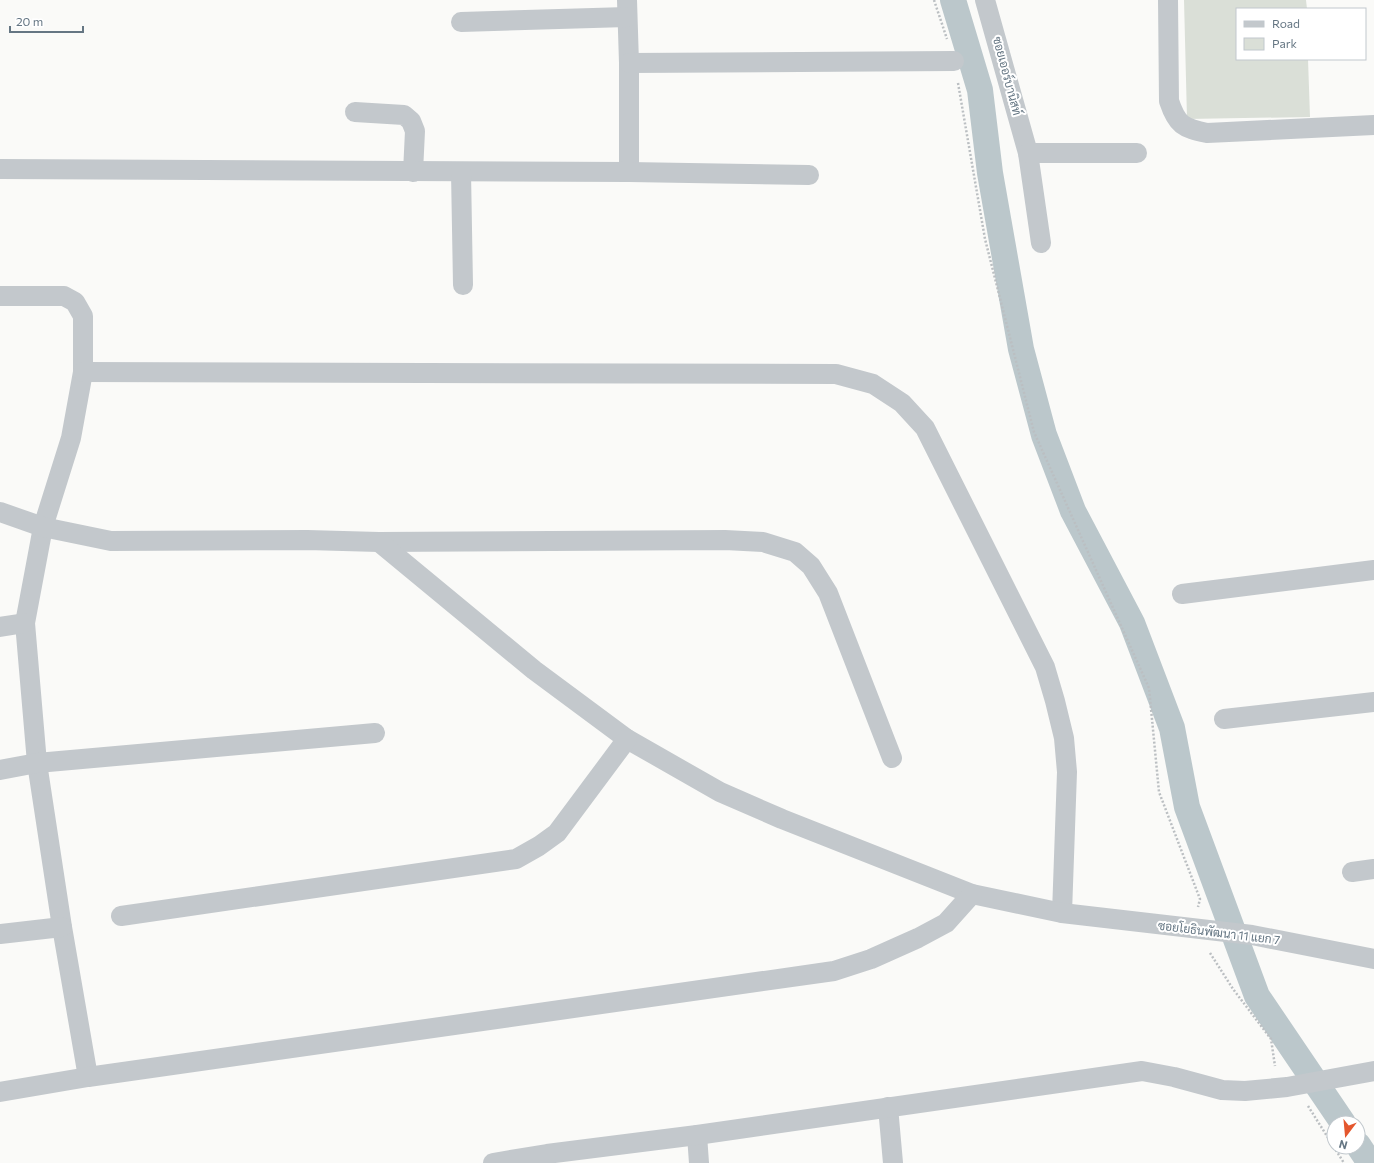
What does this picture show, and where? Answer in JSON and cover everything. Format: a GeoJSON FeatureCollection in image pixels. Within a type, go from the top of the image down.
{"type":"FeatureCollection","features":[{"type":"Feature","properties":{"kind":"street","name":"ซอยเออร์บานิสท์"},"geometry":{"type":"LineString","coordinates":[[985,0],[1028,153],[1041,243]]}},
{"type":"Feature","properties":{"kind":"street"},"geometry":{"type":"LineString","coordinates":[[1168,0],[1169,102],[1173,114],[1180,124],[1207,134],[1374,125]]}},
{"type":"Feature","properties":{"kind":"street"},"geometry":{"type":"LineString","coordinates":[[461,22],[627,8],[629,63],[629,172]]}},
{"type":"Feature","properties":{"kind":"street"},"geometry":{"type":"LineString","coordinates":[[629,63],[954,60]]}},
{"type":"Feature","properties":{"kind":"street"},"geometry":{"type":"LineString","coordinates":[[355,112],[404,115],[411,121],[415,131],[413,172]]}},
{"type":"Feature","properties":{"kind":"street"},"geometry":{"type":"LineString","coordinates":[[1028,153],[1137,153]]}},
{"type":"Feature","properties":{"kind":"street"},"geometry":{"type":"LineString","coordinates":[[0,169],[629,172],[809,175]]}},
{"type":"Feature","properties":{"kind":"street"},"geometry":{"type":"LineString","coordinates":[[461,172],[463,285]]}},
{"type":"Feature","properties":{"kind":"street"},"geometry":{"type":"LineString","coordinates":[[0,296],[64,296],[75,302],[83,316],[83,372],[71,438],[43,528],[24,623],[37,764],[62,927],[88,1077]]}},
{"type":"Feature","properties":{"kind":"street"},"geometry":{"type":"LineString","coordinates":[[83,372],[836,374],[873,384],[902,403],[925,428],[1045,667],[1064,738],[1068,772],[1062,913]]}},
{"type":"Feature","properties":{"kind":"street"},"geometry":{"type":"LineString","coordinates":[[0,512],[43,528],[110,541],[307,540],[379,542],[725,540],[763,542],[795,552],[811,566],[828,593],[892,758]]}},
{"type":"Feature","properties":{"kind":"street","name":"ซอยโยธินพัฒนา 11 แยก 7"},"geometry":{"type":"LineString","coordinates":[[379,542],[534,670],[627,738],[720,792],[782,819],[972,894],[1062,913],[1197,930],[1252,935],[1374,959]]}},
{"type":"Feature","properties":{"kind":"street"},"geometry":{"type":"LineString","coordinates":[[1182,594],[1374,570]]}},
{"type":"Feature","properties":{"kind":"street"},"geometry":{"type":"LineString","coordinates":[[0,627],[24,623]]}},
{"type":"Feature","properties":{"kind":"street"},"geometry":{"type":"LineString","coordinates":[[1224,719],[1374,702]]}},
{"type":"Feature","properties":{"kind":"street"},"geometry":{"type":"LineString","coordinates":[[0,770],[37,764],[375,732]]}},
{"type":"Feature","properties":{"kind":"street"},"geometry":{"type":"LineString","coordinates":[[121,916],[516,858],[539,846],[557,833],[627,738]]}},
{"type":"Feature","properties":{"kind":"street"},"geometry":{"type":"LineString","coordinates":[[1352,872],[1374,869]]}},
{"type":"Feature","properties":{"kind":"street"},"geometry":{"type":"LineString","coordinates":[[0,1092],[88,1077],[834,970],[871,959],[918,938],[946,923],[972,894]]}},
{"type":"Feature","properties":{"kind":"street"},"geometry":{"type":"LineString","coordinates":[[0,934],[62,927]]}},
{"type":"Feature","properties":{"kind":"street"},"geometry":{"type":"LineString","coordinates":[[493,1163],[582,1156],[697,1135],[1142,1071],[1174,1077],[1222,1090],[1244,1091],[1283,1088],[1374,1071]]}},
{"type":"Feature","properties":{"kind":"street"},"geometry":{"type":"LineString","coordinates":[[888,1107],[894,1163]]}},
{"type":"Feature","properties":{"kind":"street"},"geometry":{"type":"LineString","coordinates":[[697,1135],[699,1163]]}},
{"type":"Feature","properties":{"kind":"path"},"geometry":{"type":"LineString","coordinates":[[934,0],[954,60],[985,239],[1034,432],[1149,688],[1159,792],[1200,899],[1197,930],[1234,988],[1271,1039],[1283,1088],[1306,1104],[1344,1163]]}},
{"type":"Feature","properties":{"kind":"green space"},"geometry":{"type":"Polygon","coordinates":[[[1184,0],[1306,0],[1307,8],[1236,8],[1236,60],[1308,60],[1310,117],[1187,119],[1184,0]]]}},
{"type":"Feature","properties":{"kind":"waterway"},"geometry":{"type":"LineString","coordinates":[[953,0],[980,90],[990,173],[1021,349],[1044,435],[1073,511],[1132,623],[1172,728],[1187,807],[1257,996],[1338,1115]]}},
{"type":"Feature","properties":{"kind":"waterway"},"geometry":{"type":"LineString","coordinates":[[1365,1155],[1370,1163]]}}]}
